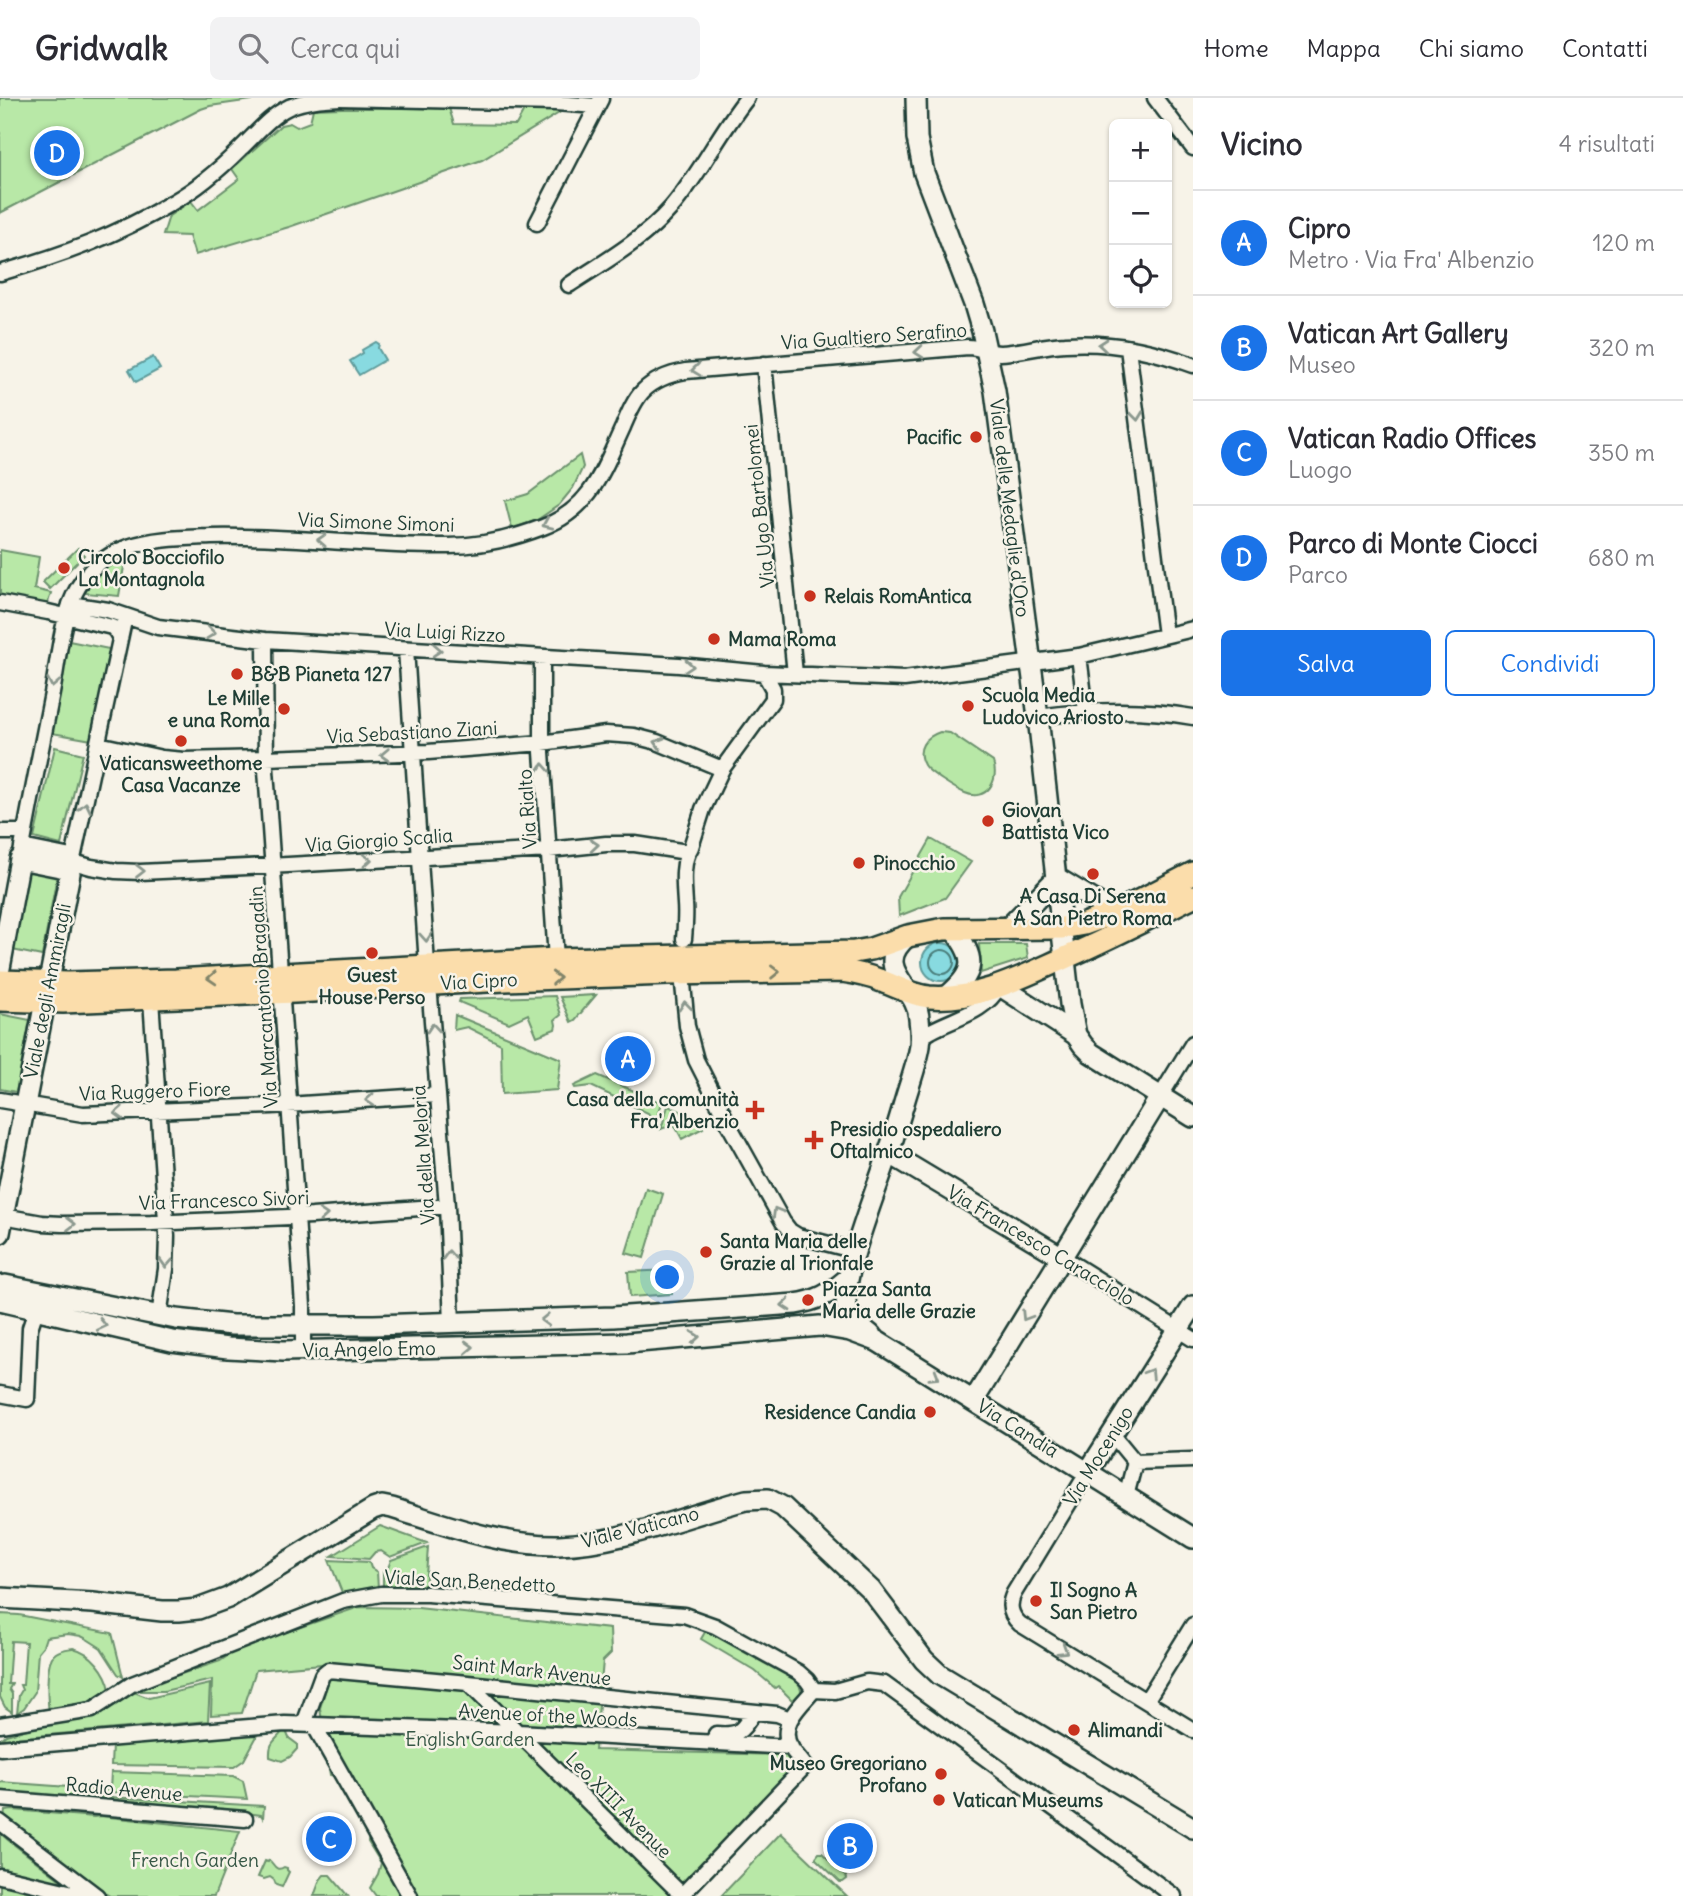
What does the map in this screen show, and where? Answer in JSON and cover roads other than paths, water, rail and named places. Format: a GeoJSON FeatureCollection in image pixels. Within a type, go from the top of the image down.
{"type":"FeatureCollection","features":[{"type":"Feature","properties":{"kind":"main road","name":"Viale delle Medaglie d'Oro"},"geometry":{"type":"LineString","coordinates":[[916,98],[917,138],[924,173],[971,295],[998,410],[1038,717],[1070,1004],[1076,1035]]}},
{"type":"Feature","properties":{"kind":"main road"},"geometry":{"type":"LineString","coordinates":[[0,968],[5,909],[22,846],[55,865],[71,867]]}},
{"type":"Feature","properties":{"kind":"main road","name":"Viale degli Ammiragli"},"geometry":{"type":"LineString","coordinates":[[2,1224],[71,867]]}},
{"type":"Feature","properties":{"kind":"main road"},"geometry":{"type":"LineString","coordinates":[[877,1340],[860,1326],[847,1310],[847,1279],[889,1153],[920,1046],[919,1013],[895,972],[893,961],[896,949],[908,936],[953,929],[1062,928],[1084,925],[1193,873]]}},
{"type":"Feature","properties":{"kind":"main road"},"geometry":{"type":"LineString","coordinates":[[1008,928],[1057,878],[1115,912]]}},
{"type":"Feature","properties":{"kind":"main road"},"geometry":{"type":"LineString","coordinates":[[909,993],[946,997],[1000,986],[1193,896]]}},
{"type":"Feature","properties":{"kind":"main road"},"geometry":{"type":"LineString","coordinates":[[946,997],[964,980],[970,965],[965,944],[953,929]]}},
{"type":"Feature","properties":{"kind":"main road","name":"Via Cipro"},"geometry":{"type":"LineString","coordinates":[[47,993],[151,999],[281,984],[428,975],[556,959],[854,952],[908,936]]}},
{"type":"Feature","properties":{"kind":"main road","name":"Via Cipro"},"geometry":{"type":"LineString","coordinates":[[428,975],[505,980],[842,971],[868,976],[909,993]]}},
{"type":"Feature","properties":{"kind":"main road","name":"Via Cipro"},"geometry":{"type":"LineString","coordinates":[[47,993],[176,980],[281,984]]}},
{"type":"Feature","properties":{"kind":"main road"},"geometry":{"type":"LineString","coordinates":[[0,981],[47,993]]}},
{"type":"Feature","properties":{"kind":"main road"},"geometry":{"type":"LineString","coordinates":[[1000,986],[1076,1035],[1091,1053],[1193,1117]]}},
{"type":"Feature","properties":{"kind":"main road"},"geometry":{"type":"LineString","coordinates":[[0,1000],[47,993]]}},
{"type":"Feature","properties":{"kind":"main road"},"geometry":{"type":"LineString","coordinates":[[974,1400],[1160,1097]]}},
{"type":"Feature","properties":{"kind":"main road","name":"Via Francesco Caracciolo"},"geometry":{"type":"LineString","coordinates":[[889,1153],[1062,1257]]}},
{"type":"Feature","properties":{"kind":"main road","name":"Via Angelo Emo"},"geometry":{"type":"LineString","coordinates":[[0,1286],[204,1323],[303,1325],[630,1317],[809,1302],[828,1295],[847,1279]]}},
{"type":"Feature","properties":{"kind":"main road","name":"Via Angelo Emo"},"geometry":{"type":"LineString","coordinates":[[0,1301],[166,1340],[242,1349],[627,1343],[811,1327],[839,1329]]}},
{"type":"Feature","properties":{"kind":"main road","name":"Via Mocenigo"},"geometry":{"type":"LineString","coordinates":[[1088,1472],[1112,1434],[1185,1334],[1193,1306]]}},
{"type":"Feature","properties":{"kind":"main road","name":"Via Candia"},"geometry":{"type":"LineString","coordinates":[[839,1329],[877,1340],[1193,1538]]}},
{"type":"Feature","properties":{"kind":"main road","name":"Viale Vaticano"},"geometry":{"type":"LineString","coordinates":[[0,1598],[93,1603],[168,1611],[198,1609],[228,1598],[382,1506],[489,1537],[561,1545],[609,1538],[746,1500],[768,1499],[783,1507],[855,1574],[881,1601],[924,1660],[944,1679],[1193,1828]]}},
{"type":"Feature","properties":{"kind":"street"},"geometry":{"type":"LineString","coordinates":[[569,285],[616,254],[668,211],[747,98]]}},
{"type":"Feature","properties":{"kind":"street"},"geometry":{"type":"LineString","coordinates":[[1155,98],[1190,138]]}},
{"type":"Feature","properties":{"kind":"street"},"geometry":{"type":"LineString","coordinates":[[0,273],[91,244],[164,208],[214,173],[277,114],[302,102],[323,99],[599,102],[537,223]]}},
{"type":"Feature","properties":{"kind":"street","name":"Via Gualtiero Serafino"},"geometry":{"type":"LineString","coordinates":[[764,364],[968,347],[999,353],[1057,345],[1089,344],[1157,353],[1193,365]]}},
{"type":"Feature","properties":{"kind":"street"},"geometry":{"type":"LineString","coordinates":[[1128,348],[1165,635]]}},
{"type":"Feature","properties":{"kind":"street","name":"Via Simone Simoni"},"geometry":{"type":"LineString","coordinates":[[69,610],[82,581],[98,563],[127,547],[149,542],[183,538],[262,536],[450,546],[486,541],[545,526],[573,509],[591,491],[636,400],[652,384],[667,376],[686,371],[764,364]]}},
{"type":"Feature","properties":{"kind":"street","name":"Via Ugo Bartolomei"},"geometry":{"type":"LineString","coordinates":[[764,364],[793,644],[799,674]]}},
{"type":"Feature","properties":{"kind":"street"},"geometry":{"type":"LineString","coordinates":[[0,603],[69,610],[112,627],[120,638]]}},
{"type":"Feature","properties":{"kind":"street"},"geometry":{"type":"LineString","coordinates":[[0,832],[22,846],[69,610]]}},
{"type":"Feature","properties":{"kind":"street","name":"Via Luigi Rizzo"},"geometry":{"type":"LineString","coordinates":[[69,610],[108,610],[158,627],[265,640],[799,674]]}},
{"type":"Feature","properties":{"kind":"street","name":"Viale degli Ammiragli"},"geometry":{"type":"LineString","coordinates":[[71,867],[125,616]]}},
{"type":"Feature","properties":{"kind":"street"},"geometry":{"type":"LineString","coordinates":[[799,674],[904,679],[1079,656],[1193,629]]}},
{"type":"Feature","properties":{"kind":"street","name":"Via Marcantonio Bragadin"},"geometry":{"type":"LineString","coordinates":[[265,640],[266,758],[297,1217],[303,1350]]}},
{"type":"Feature","properties":{"kind":"street","name":"Via della Meloria"},"geometry":{"type":"LineString","coordinates":[[406,649],[447,1206],[452,1323]]}},
{"type":"Feature","properties":{"kind":"street"},"geometry":{"type":"LineString","coordinates":[[1079,656],[1086,711]]}},
{"type":"Feature","properties":{"kind":"street","name":"Via Rialto"},"geometry":{"type":"LineString","coordinates":[[542,657],[542,743],[556,959]]}},
{"type":"Feature","properties":{"kind":"street"},"geometry":{"type":"LineString","coordinates":[[684,939],[683,890],[687,852],[722,769],[771,701],[774,691],[764,673]]}},
{"type":"Feature","properties":{"kind":"street"},"geometry":{"type":"LineString","coordinates":[[1038,717],[1086,711],[1142,712],[1193,717]]}},
{"type":"Feature","properties":{"kind":"street","name":"Via Sebastiano Ziani"},"geometry":{"type":"LineString","coordinates":[[98,744],[184,760],[412,754],[542,743],[606,734],[634,736],[670,746],[722,769]]}},
{"type":"Feature","properties":{"kind":"street","name":"Via Giorgio Scalia"},"geometry":{"type":"LineString","coordinates":[[71,867],[139,872],[549,850],[606,844],[635,844],[687,852]]}},
{"type":"Feature","properties":{"kind":"street"},"geometry":{"type":"LineString","coordinates":[[682,974],[687,1027],[696,1060],[783,1222],[798,1236],[856,1251]]}},
{"type":"Feature","properties":{"kind":"street"},"geometry":{"type":"LineString","coordinates":[[920,1046],[926,1034],[984,1005],[1000,986]]}},
{"type":"Feature","properties":{"kind":"street"},"geometry":{"type":"LineString","coordinates":[[151,999],[166,1223],[166,1269],[159,1315]]}},
{"type":"Feature","properties":{"kind":"street"},"geometry":{"type":"LineString","coordinates":[[1160,1097],[1193,1043]]}},
{"type":"Feature","properties":{"kind":"street","name":"Via Ruggero Fiore"},"geometry":{"type":"LineString","coordinates":[[0,1101],[83,1114],[438,1095]]}},
{"type":"Feature","properties":{"kind":"street","name":"Via Francesco Sivori"},"geometry":{"type":"LineString","coordinates":[[2,1224],[166,1223],[447,1206]]}},
{"type":"Feature","properties":{"kind":"street","name":"Via Francesco Caracciolo"},"geometry":{"type":"LineString","coordinates":[[1062,1257],[1185,1334]]}},
{"type":"Feature","properties":{"kind":"street"},"geometry":{"type":"LineString","coordinates":[[0,1394],[27,1399],[30,1328],[36,1310],[53,1294]]}},
{"type":"Feature","properties":{"kind":"street"},"geometry":{"type":"LineString","coordinates":[[738,1308],[747,1320],[743,1333]]}},
{"type":"Feature","properties":{"kind":"street"},"geometry":{"type":"LineString","coordinates":[[1112,1434],[1135,1462]]}},
{"type":"Feature","properties":{"kind":"street"},"geometry":{"type":"LineString","coordinates":[[1135,1462],[1193,1460]]}},
{"type":"Feature","properties":{"kind":"street"},"geometry":{"type":"LineString","coordinates":[[1126,1496],[1135,1462]]}},
{"type":"Feature","properties":{"kind":"street","name":"Via Mocenigo"},"geometry":{"type":"LineString","coordinates":[[1088,1472],[1014,1593],[1010,1609],[1020,1623],[1146,1701]]}},
{"type":"Feature","properties":{"kind":"street","name":"Viale San Benedetto"},"geometry":{"type":"LineString","coordinates":[[0,1725],[92,1710],[132,1684],[343,1601],[381,1594],[428,1594],[684,1615],[715,1626],[797,1672],[814,1690]]}},
{"type":"Feature","properties":{"kind":"street"},"geometry":{"type":"LineString","coordinates":[[1193,1625],[1146,1701],[1193,1730]]}},
{"type":"Feature","properties":{"kind":"street","name":"Saint Mark Avenue"},"geometry":{"type":"LineString","coordinates":[[309,1724],[321,1675],[328,1670],[777,1714],[790,1719]]}},
{"type":"Feature","properties":{"kind":"street"},"geometry":{"type":"LineString","coordinates":[[682,1896],[805,1766],[788,1741],[787,1725],[793,1714],[814,1690],[835,1691],[867,1682],[884,1684],[1174,1896]]}},
{"type":"Feature","properties":{"kind":"street","name":"Leo XIII Avenue"},"geometry":{"type":"LineString","coordinates":[[468,1683],[682,1896]]}},
{"type":"Feature","properties":{"kind":"street"},"geometry":{"type":"LineString","coordinates":[[603,1728],[731,1735],[742,1729],[754,1712]]}},
{"type":"Feature","properties":{"kind":"street"},"geometry":{"type":"LineString","coordinates":[[309,1724],[410,1896]]}},
{"type":"Feature","properties":{"kind":"street","name":"Avenue of the Woods"},"geometry":{"type":"LineString","coordinates":[[0,1748],[309,1724],[791,1747]]}},
{"type":"Feature","properties":{"kind":"street","name":"Radio Avenue"},"geometry":{"type":"LineString","coordinates":[[0,1799],[245,1819]]}},
{"type":"Feature","properties":{"kind":"street"},"geometry":{"type":"LineString","coordinates":[[0,1822],[97,1896]]}},
{"type":"Feature","properties":{"kind":"street"},"geometry":{"type":"LineString","coordinates":[[0,1876],[86,1896]]}},
{"type":"Feature","properties":{"kind":"water"},"geometry":{"type":"Polygon","coordinates":[[[376,342],[385,360],[359,375],[350,361],[376,342]]]}},
{"type":"Feature","properties":{"kind":"water"},"geometry":{"type":"Polygon","coordinates":[[[153,357],[160,369],[136,382],[129,370],[153,357]]]}},
{"type":"Feature","properties":{"kind":"water"},"geometry":{"type":"Polygon","coordinates":[[[941,943],[955,948],[960,962],[955,976],[941,981],[927,976],[922,962],[927,948],[941,943]]]}},
{"type":"Feature","properties":{"kind":"place","name":"Parco di Monte Ciocci"},"geometry":{"type":"Point","coordinates":[57,153]}},
{"type":"Feature","properties":{"kind":"place","name":"Pacific"},"geometry":{"type":"Point","coordinates":[976,437]}},
{"type":"Feature","properties":{"kind":"place","name":"Circolo Bocciofilo La Montagnola"},"geometry":{"type":"Point","coordinates":[64,568]}},
{"type":"Feature","properties":{"kind":"place","name":"Relais RomAntica"},"geometry":{"type":"Point","coordinates":[810,596]}},
{"type":"Feature","properties":{"kind":"place","name":"Mama Roma"},"geometry":{"type":"Point","coordinates":[714,639]}},
{"type":"Feature","properties":{"kind":"place","name":"B&B Pianeta 127"},"geometry":{"type":"Point","coordinates":[237,674]}},
{"type":"Feature","properties":{"kind":"place","name":"Scuola Media Ludovico Ariosto"},"geometry":{"type":"Point","coordinates":[968,706]}},
{"type":"Feature","properties":{"kind":"place","name":"Le Mille e una Roma"},"geometry":{"type":"Point","coordinates":[284,709]}},
{"type":"Feature","properties":{"kind":"place","name":"Vaticansweethome Casa Vacanze"},"geometry":{"type":"Point","coordinates":[181,741]}},
{"type":"Feature","properties":{"kind":"place","name":"Giovan Battista Vico"},"geometry":{"type":"Point","coordinates":[988,821]}},
{"type":"Feature","properties":{"kind":"place","name":"Pinocchio"},"geometry":{"type":"Point","coordinates":[859,863]}},
{"type":"Feature","properties":{"kind":"place","name":"A Casa Di Serena A San Pietro Roma"},"geometry":{"type":"Point","coordinates":[1093,874]}},
{"type":"Feature","properties":{"kind":"place","name":"Guest House Perso"},"geometry":{"type":"Point","coordinates":[372,953]}},
{"type":"Feature","properties":{"kind":"place","name":"Cipro"},"geometry":{"type":"Point","coordinates":[628,1059]}},
{"type":"Feature","properties":{"kind":"place","name":"Casa della comunità Fra' Albenzio"},"geometry":{"type":"Point","coordinates":[755,1110]}},
{"type":"Feature","properties":{"kind":"place","name":"Presidio ospedaliero Oftalmico"},"geometry":{"type":"Point","coordinates":[814,1140]}},
{"type":"Feature","properties":{"kind":"place","name":"Santa Maria delle Grazie al Trionfale"},"geometry":{"type":"Point","coordinates":[706,1252]}},
{"type":"Feature","properties":{"kind":"place","name":"Piazza Santa Maria delle Grazie"},"geometry":{"type":"Point","coordinates":[808,1300]}},
{"type":"Feature","properties":{"kind":"place","name":"Residence Candia"},"geometry":{"type":"Point","coordinates":[930,1412]}},
{"type":"Feature","properties":{"kind":"place","name":"Il Sogno A San Pietro"},"geometry":{"type":"Point","coordinates":[1036,1601]}},
{"type":"Feature","properties":{"kind":"place","name":"Alimandi"},"geometry":{"type":"Point","coordinates":[1074,1730]}},
{"type":"Feature","properties":{"kind":"place","name":"Museo Gregoriano Profano"},"geometry":{"type":"Point","coordinates":[941,1774]}},
{"type":"Feature","properties":{"kind":"place","name":"Vatican Museums"},"geometry":{"type":"Point","coordinates":[939,1800]}},
{"type":"Feature","properties":{"kind":"place","name":"Vatican Radio Offices"},"geometry":{"type":"Point","coordinates":[329,1839]}},
{"type":"Feature","properties":{"kind":"place","name":"Vatican Art Gallery"},"geometry":{"type":"Point","coordinates":[850,1846]}},
{"type":"Feature","properties":{"kind":"park label","name":"English Garden"},"geometry":{"type":"Point","coordinates":[470,1739]}},
{"type":"Feature","properties":{"kind":"park label","name":"French Garden"},"geometry":{"type":"Point","coordinates":[195,1860]}}]}
